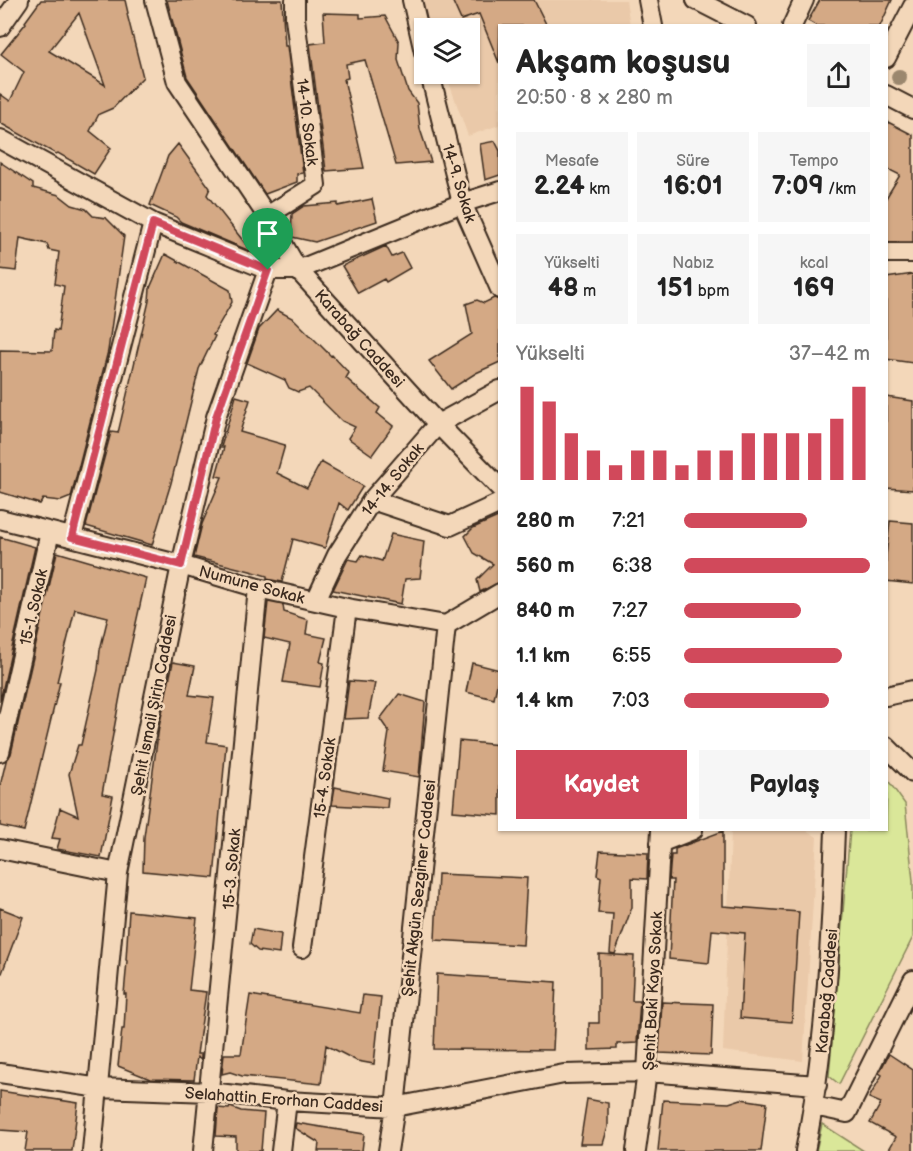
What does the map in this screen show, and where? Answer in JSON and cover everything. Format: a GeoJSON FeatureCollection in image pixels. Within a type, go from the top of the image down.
{"type":"FeatureCollection","features":[{"type":"Feature","properties":{"kind":"street"},"geometry":{"type":"LineString","coordinates":[[0,27],[19,0]]}},
{"type":"Feature","properties":{"kind":"street","name":"Karabağ Caddesi"},"geometry":{"type":"LineString","coordinates":[[155,0],[177,82],[267,216],[298,270],[438,424],[498,486]]}},
{"type":"Feature","properties":{"kind":"street","name":"14-10. Sokak"},"geometry":{"type":"LineString","coordinates":[[267,216],[316,185],[295,18],[295,0]]}},
{"type":"Feature","properties":{"kind":"street"},"geometry":{"type":"LineString","coordinates":[[412,0],[416,18]]}},
{"type":"Feature","properties":{"kind":"street"},"geometry":{"type":"LineString","coordinates":[[648,0],[653,24]]}},
{"type":"Feature","properties":{"kind":"street"},"geometry":{"type":"LineString","coordinates":[[696,0],[743,24]]}},
{"type":"Feature","properties":{"kind":"street"},"geometry":{"type":"LineString","coordinates":[[793,24],[804,0]]}},
{"type":"Feature","properties":{"kind":"street"},"geometry":{"type":"LineString","coordinates":[[888,54],[913,6]]}},
{"type":"Feature","properties":{"kind":"street","name":"14-9. Sokak"},"geometry":{"type":"LineString","coordinates":[[432,84],[462,203],[498,284]]}},
{"type":"Feature","properties":{"kind":"street"},"geometry":{"type":"LineString","coordinates":[[888,96],[913,108]]}},
{"type":"Feature","properties":{"kind":"street"},"geometry":{"type":"LineString","coordinates":[[0,139],[153,223],[268,270],[298,270],[462,203],[498,192]]}},
{"type":"Feature","properties":{"kind":"street"},"geometry":{"type":"LineString","coordinates":[[72,537],[153,223]]}},
{"type":"Feature","properties":{"kind":"street"},"geometry":{"type":"LineString","coordinates":[[888,254],[913,253]]}},
{"type":"Feature","properties":{"kind":"street","name":"Şehit İsmail Şirin Caddesi"},"geometry":{"type":"LineString","coordinates":[[92,1151],[118,873],[181,565],[216,417],[268,270]]}},
{"type":"Feature","properties":{"kind":"street"},"geometry":{"type":"LineString","coordinates":[[438,424],[498,391]]}},
{"type":"Feature","properties":{"kind":"street","name":"14-14. Sokak"},"geometry":{"type":"LineString","coordinates":[[316,600],[337,555],[372,500],[438,424]]}},
{"type":"Feature","properties":{"kind":"street"},"geometry":{"type":"LineString","coordinates":[[372,500],[450,526],[498,504]]}},
{"type":"Feature","properties":{"kind":"street","name":"Numune Sokak"},"geometry":{"type":"LineString","coordinates":[[0,519],[181,565],[258,588],[347,608],[446,626]]}},
{"type":"Feature","properties":{"kind":"street","name":"15-1. Sokak"},"geometry":{"type":"LineString","coordinates":[[0,752],[50,532]]}},
{"type":"Feature","properties":{"kind":"street","name":"15-3. Sokak"},"geometry":{"type":"LineString","coordinates":[[203,1151],[258,588]]}},
{"type":"Feature","properties":{"kind":"street"},"geometry":{"type":"LineString","coordinates":[[446,626],[498,594]]}},
{"type":"Feature","properties":{"kind":"street","name":"15-4. Sokak"},"geometry":{"type":"LineString","coordinates":[[302,948],[347,608]]}},
{"type":"Feature","properties":{"kind":"street","name":"Şehit Akgün Sezginer Caddesi"},"geometry":{"type":"LineString","coordinates":[[388,1151],[395,1107],[446,626]]}},
{"type":"Feature","properties":{"kind":"street"},"geometry":{"type":"LineString","coordinates":[[888,696],[913,690]]}},
{"type":"Feature","properties":{"kind":"street"},"geometry":{"type":"LineString","coordinates":[[888,748],[913,773]]}},
{"type":"Feature","properties":{"kind":"street"},"geometry":{"type":"LineString","coordinates":[[661,836],[688,831]]}},
{"type":"Feature","properties":{"kind":"street","name":"Karabağ Caddesi"},"geometry":{"type":"LineString","coordinates":[[805,1151],[817,1084],[831,953],[835,831]]}},
{"type":"Feature","properties":{"kind":"street","name":"Şehit Baki Kaya Sokak"},"geometry":{"type":"LineString","coordinates":[[636,1151],[647,1072],[661,836]]}},
{"type":"Feature","properties":{"kind":"street"},"geometry":{"type":"LineString","coordinates":[[0,849],[118,873]]}},
{"type":"Feature","properties":{"kind":"street"},"geometry":{"type":"LineString","coordinates":[[814,1106],[847,1113],[913,980]]}},
{"type":"Feature","properties":{"kind":"street","name":"Selahattin Erorhan Caddesi"},"geometry":{"type":"LineString","coordinates":[[0,1073],[99,1088],[210,1092],[287,1101],[395,1107],[564,1074],[647,1072],[817,1084]]}},
{"type":"Feature","properties":{"kind":"street"},"geometry":{"type":"LineString","coordinates":[[281,1151],[287,1101]]}},
{"type":"Feature","properties":{"kind":"shaded area"},"geometry":{"type":"Polygon","coordinates":[[[420,0],[626,0],[630,24],[498,24],[498,125],[468,136],[450,84],[480,84],[480,18],[426,18],[420,0]]]}},
{"type":"Feature","properties":{"kind":"shaded area"},"geometry":{"type":"Polygon","coordinates":[[[731,831],[808,831],[817,837],[803,1061],[723,1051],[731,831]]]}},
{"type":"Feature","properties":{"kind":"green space"},"geometry":{"type":"Polygon","coordinates":[[[888,780],[905,804],[913,881],[913,937],[839,1084],[829,1076],[850,831],[888,831],[888,780]]]}},
{"type":"Feature","properties":{"kind":"green space"},"geometry":{"type":"Polygon","coordinates":[[[822,1124],[864,1151],[816,1151],[822,1124]]]}},
{"type":"Feature","properties":{"kind":"building"},"geometry":{"type":"Polygon","coordinates":[[[41,0],[125,0],[143,77],[113,108],[99,114],[90,131],[111,148],[94,174],[0,123],[0,94],[10,101],[24,72],[1,54],[41,0]],[[79,13],[49,51],[105,85],[79,13]]]}},
{"type":"Feature","properties":{"kind":"building"},"geometry":{"type":"Polygon","coordinates":[[[167,0],[282,0],[285,46],[287,46],[303,173],[297,174],[297,182],[265,194],[187,77],[167,0]]]}},
{"type":"Feature","properties":{"kind":"building"},"geometry":{"type":"Polygon","coordinates":[[[452,0],[534,0],[546,24],[498,24],[498,61],[479,14],[460,18],[452,0]]]}},
{"type":"Feature","properties":{"kind":"building"},"geometry":{"type":"Polygon","coordinates":[[[820,0],[892,0],[881,24],[813,24],[808,21],[820,0]]]}},
{"type":"Feature","properties":{"kind":"building"},"geometry":{"type":"Polygon","coordinates":[[[323,13],[360,14],[360,18],[385,16],[399,42],[398,60],[408,91],[417,103],[420,129],[431,162],[396,165],[365,60],[346,64],[348,78],[344,79],[364,168],[326,171],[310,44],[325,42],[323,13]]]}},
{"type":"Feature","properties":{"kind":"building"},"geometry":{"type":"Polygon","coordinates":[[[888,122],[913,135],[913,242],[888,242],[888,195],[900,175],[888,169],[888,122]]]}},
{"type":"Feature","properties":{"kind":"building"},"geometry":{"type":"Polygon","coordinates":[[[495,141],[498,147],[498,176],[485,180],[480,144],[495,141]]]}},
{"type":"Feature","properties":{"kind":"building"},"geometry":{"type":"Polygon","coordinates":[[[178,144],[210,188],[207,195],[252,252],[181,222],[176,217],[150,205],[168,156],[178,144]]]}},
{"type":"Feature","properties":{"kind":"building"},"geometry":{"type":"Polygon","coordinates":[[[0,162],[33,184],[33,188],[59,195],[72,205],[86,209],[93,216],[106,218],[124,236],[108,351],[71,497],[61,501],[43,499],[40,504],[0,492],[0,350],[52,351],[54,330],[58,331],[64,286],[55,284],[59,252],[49,250],[47,244],[20,238],[16,271],[0,269],[0,162]]]}},
{"type":"Feature","properties":{"kind":"building"},"geometry":{"type":"Polygon","coordinates":[[[372,199],[377,221],[315,242],[291,235],[292,214],[304,206],[338,203],[338,206],[372,199]]]}},
{"type":"Feature","properties":{"kind":"building"},"geometry":{"type":"Polygon","coordinates":[[[386,246],[392,257],[402,253],[410,268],[386,282],[384,279],[358,293],[342,266],[386,246]]]}},
{"type":"Feature","properties":{"kind":"building"},"geometry":{"type":"Polygon","coordinates":[[[165,254],[230,290],[232,302],[213,335],[215,336],[199,369],[171,483],[152,545],[86,526],[111,432],[118,433],[149,301],[150,288],[165,254]]]}},
{"type":"Feature","properties":{"kind":"building"},"geometry":{"type":"Polygon","coordinates":[[[913,274],[913,363],[888,359],[888,278],[913,274]]]}},
{"type":"Feature","properties":{"kind":"building"},"geometry":{"type":"Polygon","coordinates":[[[494,298],[498,299],[498,363],[476,373],[451,389],[429,361],[472,334],[466,304],[477,300],[484,303],[494,298]]]}},
{"type":"Feature","properties":{"kind":"building"},"geometry":{"type":"Polygon","coordinates":[[[277,310],[294,319],[332,355],[349,373],[346,378],[380,408],[377,413],[393,426],[372,455],[348,438],[355,427],[342,421],[309,388],[298,392],[289,388],[285,380],[247,363],[259,329],[277,310]]]}},
{"type":"Feature","properties":{"kind":"building"},"geometry":{"type":"Polygon","coordinates":[[[236,396],[250,400],[240,432],[285,445],[277,473],[307,488],[321,462],[363,486],[348,510],[339,503],[325,548],[293,539],[282,582],[267,579],[267,576],[250,571],[194,557],[202,524],[222,477],[216,476],[224,447],[221,447],[236,396]]]}},
{"type":"Feature","properties":{"kind":"building"},"geometry":{"type":"Polygon","coordinates":[[[888,397],[913,401],[913,490],[888,488],[888,397]]]}},
{"type":"Feature","properties":{"kind":"building"},"geometry":{"type":"Polygon","coordinates":[[[498,517],[498,583],[480,592],[477,580],[493,564],[474,553],[465,536],[473,528],[498,517]]]}},
{"type":"Feature","properties":{"kind":"building"},"geometry":{"type":"Polygon","coordinates":[[[890,521],[913,523],[913,584],[888,581],[890,521]]]}},
{"type":"Feature","properties":{"kind":"building"},"geometry":{"type":"Polygon","coordinates":[[[391,534],[424,541],[420,578],[405,579],[401,604],[333,590],[348,559],[358,561],[362,555],[382,561],[391,534]]]}},
{"type":"Feature","properties":{"kind":"building"},"geometry":{"type":"Polygon","coordinates":[[[0,537],[35,547],[0,701],[0,537]]]}},
{"type":"Feature","properties":{"kind":"building"},"geometry":{"type":"Polygon","coordinates":[[[57,552],[146,578],[121,691],[102,794],[113,796],[101,857],[57,849],[60,839],[52,838],[60,808],[78,816],[69,774],[78,745],[81,745],[108,617],[75,609],[24,831],[0,826],[0,786],[6,761],[11,754],[57,552]]]}},
{"type":"Feature","properties":{"kind":"building"},"geometry":{"type":"Polygon","coordinates":[[[268,602],[283,605],[284,612],[308,620],[306,634],[326,638],[320,662],[324,663],[320,687],[283,682],[290,644],[264,638],[268,602]]]}},
{"type":"Feature","properties":{"kind":"building"},"geometry":{"type":"Polygon","coordinates":[[[173,662],[195,666],[189,695],[214,698],[207,742],[226,745],[214,878],[143,871],[144,837],[159,727],[173,662]]]}},
{"type":"Feature","properties":{"kind":"building"},"geometry":{"type":"Polygon","coordinates":[[[472,663],[498,670],[494,699],[466,692],[472,663]]]}},
{"type":"Feature","properties":{"kind":"building"},"geometry":{"type":"Polygon","coordinates":[[[349,681],[375,683],[368,718],[344,719],[349,681]]]}},
{"type":"Feature","properties":{"kind":"building"},"geometry":{"type":"Polygon","coordinates":[[[399,694],[425,702],[419,777],[383,771],[389,732],[380,719],[399,694]]]}},
{"type":"Feature","properties":{"kind":"building"},"geometry":{"type":"Polygon","coordinates":[[[459,741],[498,745],[498,815],[453,811],[459,741]]]}},
{"type":"Feature","properties":{"kind":"building"},"geometry":{"type":"Polygon","coordinates":[[[335,787],[388,798],[387,808],[332,805],[335,787]]]}},
{"type":"Feature","properties":{"kind":"building"},"geometry":{"type":"Polygon","coordinates":[[[723,831],[723,906],[799,912],[792,1022],[740,1018],[745,933],[712,930],[709,963],[669,959],[673,880],[669,880],[671,855],[675,855],[675,849],[723,831]]]}},
{"type":"Feature","properties":{"kind":"building"},"geometry":{"type":"Polygon","coordinates":[[[600,851],[648,853],[647,879],[632,878],[632,907],[615,954],[610,953],[613,914],[598,913],[601,877],[597,875],[600,851]]]}},
{"type":"Feature","properties":{"kind":"building"},"geometry":{"type":"Polygon","coordinates":[[[438,874],[527,878],[523,945],[435,940],[438,874]]]}},
{"type":"Feature","properties":{"kind":"building"},"geometry":{"type":"Polygon","coordinates":[[[0,908],[23,917],[2,973],[0,973],[0,908]]]}},
{"type":"Feature","properties":{"kind":"building"},"geometry":{"type":"Polygon","coordinates":[[[129,911],[197,918],[189,990],[206,992],[197,1054],[201,1054],[201,1060],[197,1057],[194,1080],[150,1079],[118,1066],[122,1029],[124,1029],[129,911]]]}},
{"type":"Feature","properties":{"kind":"building"},"geometry":{"type":"Polygon","coordinates":[[[253,929],[281,934],[279,954],[258,951],[250,944],[253,929]]]}},
{"type":"Feature","properties":{"kind":"building"},"geometry":{"type":"Polygon","coordinates":[[[599,954],[634,956],[632,1001],[640,1001],[637,1043],[617,1044],[617,1049],[589,1050],[589,1023],[599,1023],[599,954]]]}},
{"type":"Feature","properties":{"kind":"building"},"geometry":{"type":"Polygon","coordinates":[[[437,974],[556,982],[553,1050],[434,1049],[437,974]]]}},
{"type":"Feature","properties":{"kind":"building"},"geometry":{"type":"Polygon","coordinates":[[[250,995],[360,1013],[363,995],[381,997],[374,1064],[357,1061],[326,1045],[321,1084],[242,1076],[230,1072],[222,1074],[224,1054],[241,1054],[250,995]]]}},
{"type":"Feature","properties":{"kind":"building"},"geometry":{"type":"Polygon","coordinates":[[[662,1002],[713,1004],[711,1055],[659,1053],[662,1002]]]}},
{"type":"Feature","properties":{"kind":"building"},"geometry":{"type":"Polygon","coordinates":[[[889,1054],[913,1070],[913,1151],[888,1151],[896,1137],[870,1123],[881,1103],[869,1098],[882,1075],[879,1073],[889,1054]]]}},
{"type":"Feature","properties":{"kind":"building"},"geometry":{"type":"Polygon","coordinates":[[[0,1091],[78,1103],[72,1151],[25,1151],[28,1132],[0,1130],[0,1091]]]}},
{"type":"Feature","properties":{"kind":"building"},"geometry":{"type":"Polygon","coordinates":[[[587,1099],[608,1103],[608,1127],[603,1144],[580,1144],[587,1099]]]}},
{"type":"Feature","properties":{"kind":"building"},"geometry":{"type":"Polygon","coordinates":[[[741,1099],[767,1103],[761,1151],[658,1151],[663,1100],[729,1103],[741,1099]]]}},
{"type":"Feature","properties":{"kind":"building"},"geometry":{"type":"Polygon","coordinates":[[[230,1107],[241,1111],[264,1113],[261,1151],[236,1151],[236,1137],[216,1136],[218,1108],[229,1109],[230,1107]]]}},
{"type":"Feature","properties":{"kind":"building"},"geometry":{"type":"Polygon","coordinates":[[[296,1123],[364,1134],[362,1151],[318,1151],[319,1143],[295,1128],[296,1123]]]}},
{"type":"Feature","properties":{"kind":"route"},"geometry":{"type":"LineString","coordinates":[[153,223],[268,270],[216,417],[181,565],[72,537],[153,223]]}}]}
